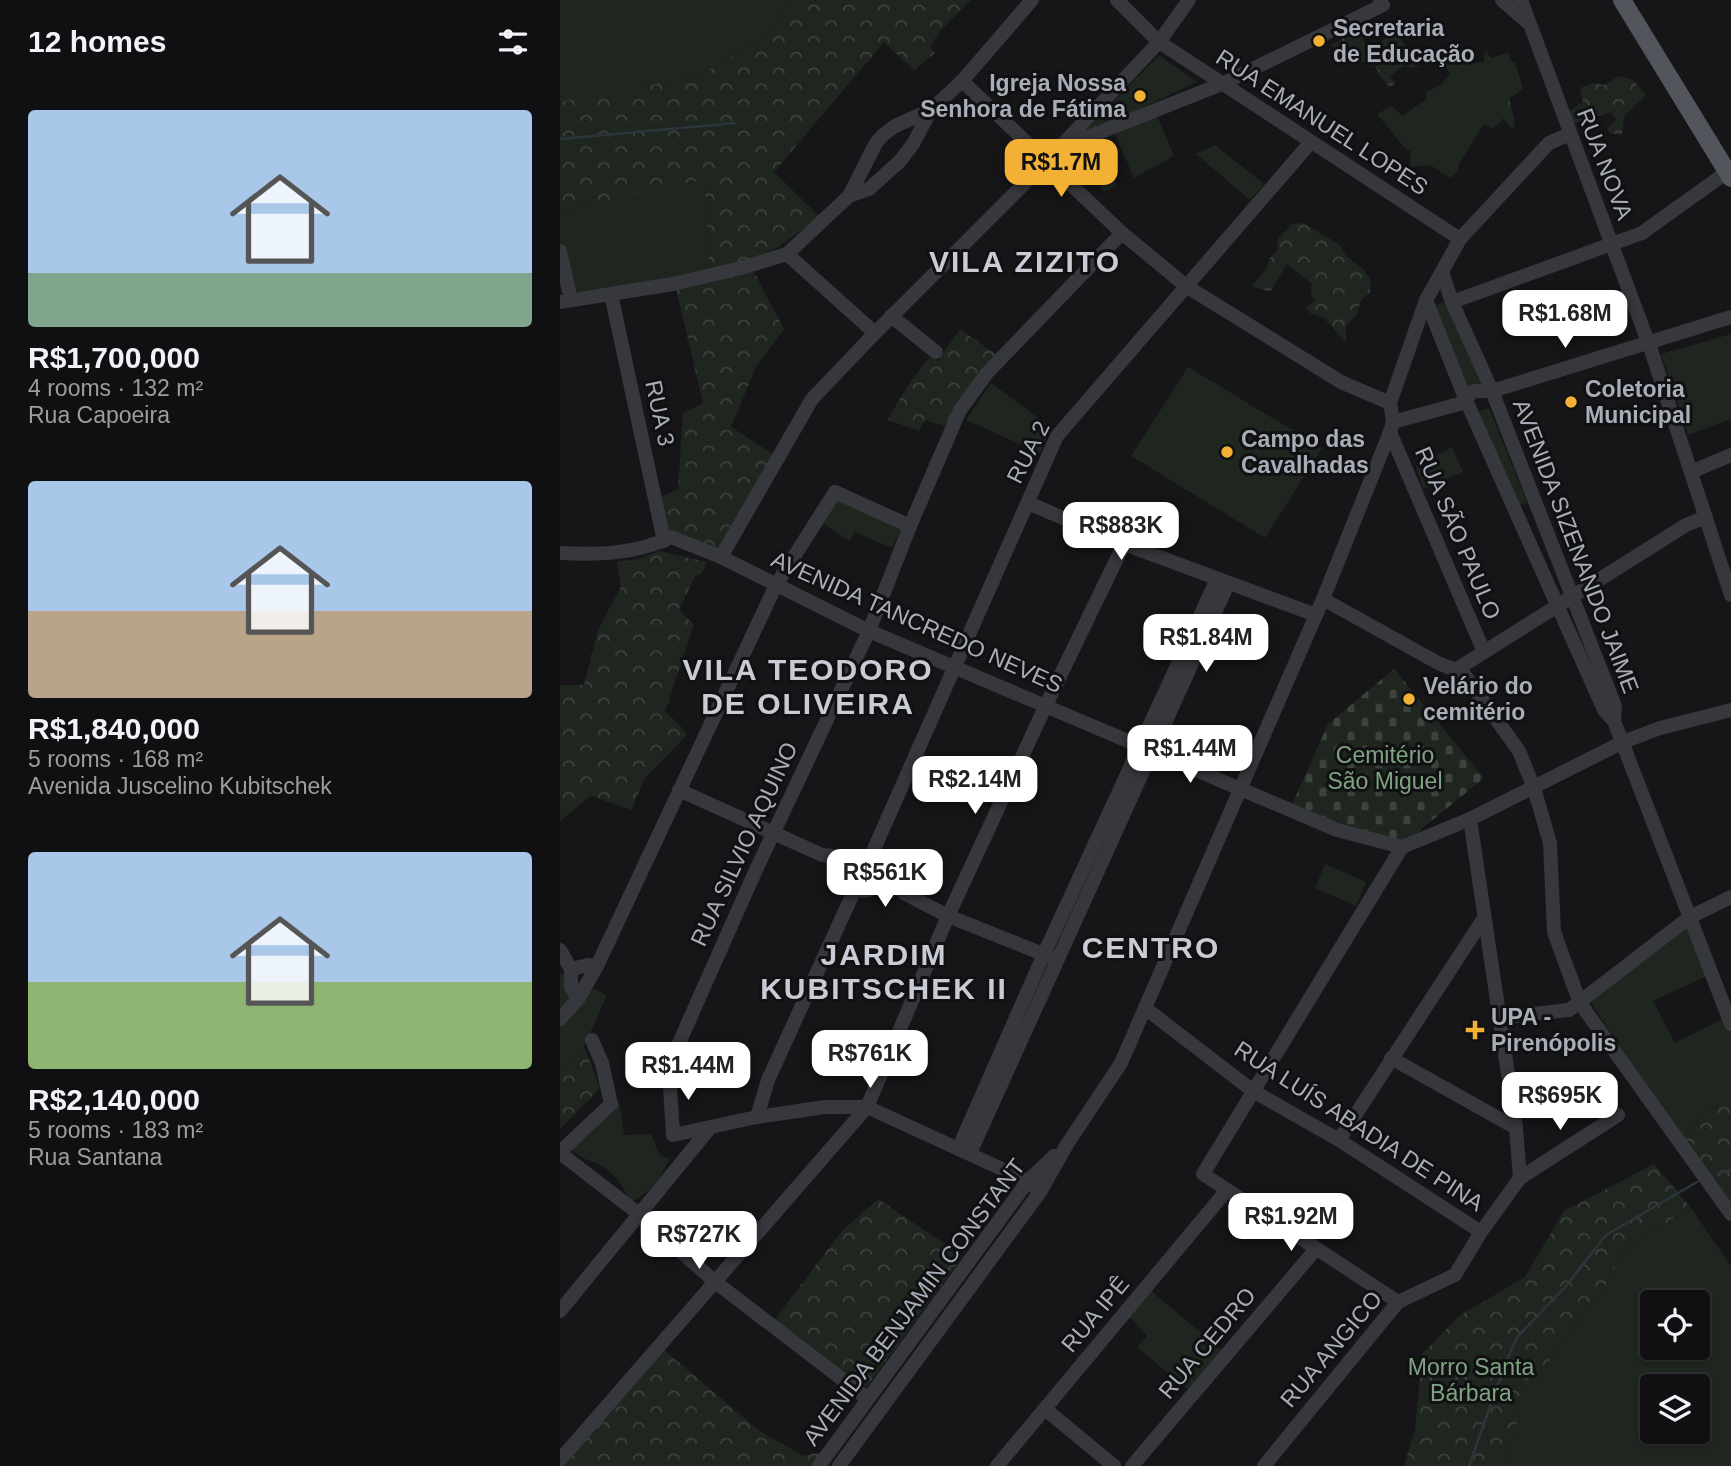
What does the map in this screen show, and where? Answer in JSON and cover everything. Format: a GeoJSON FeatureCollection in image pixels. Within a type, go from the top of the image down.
{"type":"FeatureCollection","features":[{"type":"Feature","properties":{"kind":"main road"},"geometry":{"type":"LineString","coordinates":[[1622,0],[1729,175]]}},
{"type":"Feature","properties":{"kind":"street"},"geometry":{"type":"LineString","coordinates":[[560,251],[565,301],[673,284],[787,254],[849,196],[876,143],[883,135],[931,110],[962,81],[1032,0]]}},
{"type":"Feature","properties":{"kind":"street","name":"RUA EMANUEL LOPES"},"geometry":{"type":"LineString","coordinates":[[1117,0],[1159,42],[1460,239]]}},
{"type":"Feature","properties":{"kind":"street"},"geometry":{"type":"LineString","coordinates":[[721,557],[812,398],[874,332],[1047,162],[1159,42],[1189,0]]}},
{"type":"Feature","properties":{"kind":"street","name":"RUA NOVA"},"geometry":{"type":"LineString","coordinates":[[1521,0],[1650,346],[1731,595]]}},
{"type":"Feature","properties":{"kind":"street"},"geometry":{"type":"LineString","coordinates":[[1506,1],[1528,22]]}},
{"type":"Feature","properties":{"kind":"street"},"geometry":{"type":"LineString","coordinates":[[1060,147],[1222,84],[1381,3]]}},
{"type":"Feature","properties":{"kind":"street"},"geometry":{"type":"LineString","coordinates":[[962,81],[1122,233],[1186,286],[1341,382],[1390,403],[1426,300],[1460,239],[1549,143],[1570,134]]}},
{"type":"Feature","properties":{"kind":"street"},"geometry":{"type":"LineString","coordinates":[[849,196],[869,189],[900,161],[913,144],[931,110]]}},
{"type":"Feature","properties":{"kind":"street","name":"RUA 2"},"geometry":{"type":"LineString","coordinates":[[868,861],[1056,436],[1311,142]]}},
{"type":"Feature","properties":{"kind":"street"},"geometry":{"type":"LineString","coordinates":[[1452,302],[1642,233],[1729,175]]}},
{"type":"Feature","properties":{"kind":"street","name":"RUA SILVIO AQUINO"},"geometry":{"type":"LineString","coordinates":[[709,1129],[673,1135],[669,1071],[671,1061],[774,832],[869,631],[960,410],[988,373],[1122,233]]}},
{"type":"Feature","properties":{"kind":"street"},"geometry":{"type":"LineString","coordinates":[[787,254],[874,332]]}},
{"type":"Feature","properties":{"kind":"street","name":"AVENIDA SIZENANDO JAIME"},"geometry":{"type":"LineString","coordinates":[[1442,272],[1452,302],[1494,395],[1615,706],[1614,721]]}},
{"type":"Feature","properties":{"kind":"street","name":"RUA 3"},"geometry":{"type":"LineString","coordinates":[[611,294],[664,541]]}},
{"type":"Feature","properties":{"kind":"street","name":"AVENIDA SIZENANDO JAIME"},"geometry":{"type":"LineString","coordinates":[[1426,300],[1465,403],[1516,510],[1604,710],[1614,721],[1623,742],[1731,1024]]}},
{"type":"Feature","properties":{"kind":"street"},"geometry":{"type":"LineString","coordinates":[[891,316],[936,352]]}},
{"type":"Feature","properties":{"kind":"street"},"geometry":{"type":"LineString","coordinates":[[1066,1146],[1121,1063],[1323,599],[1392,427],[1465,403],[1474,391],[1494,395],[1710,327],[1731,317]]}},
{"type":"Feature","properties":{"kind":"street"},"geometry":{"type":"LineString","coordinates":[[1710,327],[1731,324]]}},
{"type":"Feature","properties":{"kind":"street","name":"RUA SÃO PAULO"},"geometry":{"type":"LineString","coordinates":[[1390,403],[1392,427],[1484,652]]}},
{"type":"Feature","properties":{"kind":"street"},"geometry":{"type":"LineString","coordinates":[[1691,472],[1731,455]]}},
{"type":"Feature","properties":{"kind":"street"},"geometry":{"type":"LineString","coordinates":[[560,1019],[578,999],[597,967],[776,585],[835,492],[910,526]]}},
{"type":"Feature","properties":{"kind":"street"},"geometry":{"type":"LineString","coordinates":[[1516,510],[1534,502]]}},
{"type":"Feature","properties":{"kind":"street"},"geometry":{"type":"LineString","coordinates":[[1028,503],[1124,544],[1315,615]]}},
{"type":"Feature","properties":{"kind":"street"},"geometry":{"type":"LineString","coordinates":[[1457,669],[1686,525],[1706,517]]}},
{"type":"Feature","properties":{"kind":"street","name":"AVENIDA TANCREDO NEVES"},"geometry":{"type":"LineString","coordinates":[[664,541],[671,537],[721,557],[869,631],[1337,830],[1402,847]]}},
{"type":"Feature","properties":{"kind":"street"},"geometry":{"type":"LineString","coordinates":[[560,554],[597,555],[636,550],[664,541]]}},
{"type":"Feature","properties":{"kind":"street"},"geometry":{"type":"LineString","coordinates":[[560,1461],[867,1107],[948,916],[1124,544]]}},
{"type":"Feature","properties":{"kind":"street"},"geometry":{"type":"LineString","coordinates":[[964,1150],[1223,582]]}},
{"type":"Feature","properties":{"kind":"street"},"geometry":{"type":"LineString","coordinates":[[1323,599],[1438,663],[1463,673],[1518,751],[1534,788],[1550,843],[1554,932],[1580,1003],[1731,1214]]}},
{"type":"Feature","properties":{"kind":"street"},"geometry":{"type":"LineString","coordinates":[[1398,1302],[1203,1174],[1402,847],[1470,819],[1623,742],[1660,727],[1731,710]]}},
{"type":"Feature","properties":{"kind":"street"},"geometry":{"type":"LineString","coordinates":[[680,790],[822,855],[857,886],[904,893]]}},
{"type":"Feature","properties":{"kind":"street"},"geometry":{"type":"LineString","coordinates":[[1470,819],[1516,1128],[1520,1178],[1618,1115]]}},
{"type":"Feature","properties":{"kind":"street"},"geometry":{"type":"LineString","coordinates":[[822,855],[868,861],[904,893],[948,916],[1051,957]]}},
{"type":"Feature","properties":{"kind":"street"},"geometry":{"type":"LineString","coordinates":[[857,886],[879,880],[868,861]]}},
{"type":"Feature","properties":{"kind":"street"},"geometry":{"type":"LineString","coordinates":[[757,1117],[768,1080],[857,886],[848,866],[868,861]]}},
{"type":"Feature","properties":{"kind":"street"},"geometry":{"type":"LineString","coordinates":[[1498,1018],[1569,1010],[1690,917],[1731,897]]}},
{"type":"Feature","properties":{"kind":"street"},"geometry":{"type":"LineString","coordinates":[[1339,1140],[1483,918]]}},
{"type":"Feature","properties":{"kind":"street"},"geometry":{"type":"LineString","coordinates":[[560,950],[571,969],[571,987],[578,999]]}},
{"type":"Feature","properties":{"kind":"street"},"geometry":{"type":"LineString","coordinates":[[571,969],[588,965],[597,967]]}},
{"type":"Feature","properties":{"kind":"street","name":"RUA LUÍS ABADIA DE PINA"},"geometry":{"type":"LineString","coordinates":[[1145,1008],[1253,1091],[1339,1140],[1481,1232]]}},
{"type":"Feature","properties":{"kind":"street"},"geometry":{"type":"LineString","coordinates":[[592,1040],[602,1063],[611,1104],[560,1153],[639,1214],[714,1281],[868,1399]]}},
{"type":"Feature","properties":{"kind":"street"},"geometry":{"type":"LineString","coordinates":[[1391,1058],[1516,1128]]}},
{"type":"Feature","properties":{"kind":"street"},"geometry":{"type":"LineString","coordinates":[[560,1311],[709,1129],[757,1117],[825,1107],[867,1107],[1028,1181],[1040,1192]]}},
{"type":"Feature","properties":{"kind":"street","name":"AVENIDA BENJAMIN CONSTANT"},"geometry":{"type":"LineString","coordinates":[[819,1466],[1028,1181],[1066,1146]]}},
{"type":"Feature","properties":{"kind":"street","name":"AVENIDA BENJAMIN CONSTANT"},"geometry":{"type":"LineString","coordinates":[[839,1466],[1040,1192],[1066,1146]]}},
{"type":"Feature","properties":{"kind":"street","name":"RUA ANGICO"},"geometry":{"type":"LineString","coordinates":[[1264,1466],[1398,1302],[1455,1276],[1481,1232],[1520,1178]]}},
{"type":"Feature","properties":{"kind":"street","name":"RUA IPÊ"},"geometry":{"type":"LineString","coordinates":[[997,1466],[1227,1190]]}},
{"type":"Feature","properties":{"kind":"street","name":"RUA CEDRO"},"geometry":{"type":"LineString","coordinates":[[1132,1466],[1316,1249]]}},
{"type":"Feature","properties":{"kind":"street"},"geometry":{"type":"LineString","coordinates":[[938,1303],[952,1313]]}},
{"type":"Feature","properties":{"kind":"street"},"geometry":{"type":"LineString","coordinates":[[1045,1409],[1114,1466]]}},
{"type":"Feature","properties":{"kind":"green space"},"geometry":{"type":"Polygon","coordinates":[[[560,0],[790,0],[772,31],[701,75],[560,102],[560,0]]]}},
{"type":"Feature","properties":{"kind":"green space"},"geometry":{"type":"Polygon","coordinates":[[[790,0],[971,0],[942,29],[930,46],[935,53],[914,70],[884,42],[774,172],[820,217],[778,247],[741,267],[710,273],[704,179],[560,212],[560,102],[701,75],[772,31],[790,0]]]}},
{"type":"Feature","properties":{"kind":"green space"},"geometry":{"type":"Polygon","coordinates":[[[1364,26],[1373,29],[1362,39],[1370,49],[1396,32],[1419,66],[1413,68],[1405,65],[1389,77],[1396,83],[1390,87],[1382,79],[1373,62],[1357,62],[1350,55],[1339,55],[1331,45],[1364,26]]]}},
{"type":"Feature","properties":{"kind":"green space"},"geometry":{"type":"Polygon","coordinates":[[[1485,51],[1492,58],[1508,52],[1511,61],[1515,62],[1523,89],[1495,108],[1503,120],[1492,129],[1484,124],[1459,164],[1458,171],[1451,178],[1430,165],[1410,167],[1411,152],[1377,114],[1392,106],[1402,116],[1427,99],[1425,93],[1440,85],[1450,75],[1443,59],[1457,52],[1463,56],[1463,64],[1484,62],[1485,51]]]}},
{"type":"Feature","properties":{"kind":"green space"},"geometry":{"type":"Polygon","coordinates":[[[1159,55],[1197,82],[1078,138],[1159,55]]]}},
{"type":"Feature","properties":{"kind":"green space"},"geometry":{"type":"Polygon","coordinates":[[[1618,76],[1632,79],[1646,95],[1624,116],[1622,135],[1610,133],[1607,128],[1616,120],[1611,112],[1570,125],[1564,115],[1583,102],[1580,88],[1593,83],[1605,85],[1618,76]]]}},
{"type":"Feature","properties":{"kind":"green space"},"geometry":{"type":"Polygon","coordinates":[[[1509,97],[1515,124],[1512,129],[1494,108],[1509,97]]]}},
{"type":"Feature","properties":{"kind":"green space"},"geometry":{"type":"Polygon","coordinates":[[[1156,114],[1174,156],[1134,178],[1114,132],[1156,114]]]}},
{"type":"Feature","properties":{"kind":"green space"},"geometry":{"type":"Polygon","coordinates":[[[1099,138],[1117,186],[1103,192],[1084,145],[1099,138]]]}},
{"type":"Feature","properties":{"kind":"green space"},"geometry":{"type":"Polygon","coordinates":[[[1215,145],[1264,184],[1250,200],[1196,154],[1215,145]]]}},
{"type":"Feature","properties":{"kind":"green space"},"geometry":{"type":"Polygon","coordinates":[[[704,178],[710,273],[570,297],[560,242],[560,212],[704,178]]]}},
{"type":"Feature","properties":{"kind":"green space"},"geometry":{"type":"Polygon","coordinates":[[[1303,223],[1340,245],[1346,256],[1363,269],[1371,280],[1370,292],[1361,300],[1357,314],[1346,326],[1346,343],[1324,318],[1310,313],[1306,307],[1315,302],[1311,294],[1312,284],[1287,264],[1270,292],[1251,286],[1267,269],[1269,259],[1277,251],[1278,239],[1292,224],[1303,223]]]}},
{"type":"Feature","properties":{"kind":"green space"},"geometry":{"type":"Polygon","coordinates":[[[753,270],[784,329],[756,367],[731,427],[775,455],[721,551],[666,534],[659,497],[678,490],[683,413],[703,403],[676,288],[753,270]]]}},
{"type":"Feature","properties":{"kind":"green space"},"geometry":{"type":"Polygon","coordinates":[[[1445,302],[1481,384],[1467,390],[1433,306],[1445,302]]]}},
{"type":"Feature","properties":{"kind":"green space"},"geometry":{"type":"Polygon","coordinates":[[[960,329],[997,355],[961,397],[945,426],[925,420],[919,431],[888,420],[918,371],[931,356],[938,361],[960,329]]]}},
{"type":"Feature","properties":{"kind":"green space"},"geometry":{"type":"Polygon","coordinates":[[[1731,334],[1731,419],[1688,435],[1661,354],[1731,334]]]}},
{"type":"Feature","properties":{"kind":"green space","name":"Campo das Cavalhadas"},"geometry":{"type":"Polygon","coordinates":[[[1188,367],[1322,448],[1265,538],[1131,456],[1188,367]]]}},
{"type":"Feature","properties":{"kind":"green space"},"geometry":{"type":"Polygon","coordinates":[[[991,383],[1052,428],[1040,453],[966,420],[991,383]]]}},
{"type":"Feature","properties":{"kind":"green space"},"geometry":{"type":"Polygon","coordinates":[[[1489,408],[1527,502],[1518,506],[1477,412],[1489,408]]]}},
{"type":"Feature","properties":{"kind":"green space"},"geometry":{"type":"Polygon","coordinates":[[[1452,447],[1463,472],[1423,489],[1416,466],[1452,447]]]}},
{"type":"Feature","properties":{"kind":"green space"},"geometry":{"type":"Polygon","coordinates":[[[837,497],[902,528],[892,548],[854,532],[850,541],[822,523],[837,497]]]}},
{"type":"Feature","properties":{"kind":"green space"},"geometry":{"type":"Polygon","coordinates":[[[659,551],[707,562],[701,574],[695,576],[679,610],[694,625],[665,712],[687,735],[644,779],[632,810],[591,796],[560,821],[560,685],[584,685],[598,630],[621,587],[617,562],[639,559],[659,551]]]}},
{"type":"Feature","properties":{"kind":"green space","name":"Cemitério São Miguel"},"geometry":{"type":"Polygon","coordinates":[[[1394,669],[1484,778],[1403,844],[1338,828],[1291,807],[1328,724],[1394,669]]]}},
{"type":"Feature","properties":{"kind":"green space"},"geometry":{"type":"Polygon","coordinates":[[[1325,864],[1366,882],[1356,906],[1315,888],[1325,864]]]}},
{"type":"Feature","properties":{"kind":"green space"},"geometry":{"type":"Polygon","coordinates":[[[1690,922],[1709,975],[1653,1001],[1675,1043],[1725,1018],[1731,1032],[1731,1103],[1711,1108],[1681,1139],[1590,1001],[1690,922]]]}},
{"type":"Feature","properties":{"kind":"green space"},"geometry":{"type":"Polygon","coordinates":[[[560,973],[607,995],[584,1047],[560,1075],[560,973]]]}},
{"type":"Feature","properties":{"kind":"green space"},"geometry":{"type":"Polygon","coordinates":[[[584,1047],[600,1088],[560,1129],[560,1075],[584,1047]]]}},
{"type":"Feature","properties":{"kind":"green space"},"geometry":{"type":"Polygon","coordinates":[[[619,1101],[624,1135],[651,1134],[659,1154],[669,1159],[654,1185],[631,1202],[611,1173],[572,1150],[597,1127],[619,1101]]]}},
{"type":"Feature","properties":{"kind":"green space"},"geometry":{"type":"Polygon","coordinates":[[[1731,1103],[1731,1210],[1681,1139],[1711,1108],[1731,1103]]]}},
{"type":"Feature","properties":{"kind":"green space","name":"Morro Santa Bárbara"},"geometry":{"type":"Polygon","coordinates":[[[1654,1164],[1691,1208],[1630,1245],[1621,1255],[1602,1292],[1565,1336],[1547,1365],[1519,1396],[1518,1421],[1502,1466],[1404,1466],[1415,1430],[1422,1354],[1459,1316],[1525,1277],[1564,1211],[1654,1164]]]}},
{"type":"Feature","properties":{"kind":"green space"},"geometry":{"type":"Polygon","coordinates":[[[878,1199],[963,1256],[866,1388],[775,1319],[841,1232],[878,1199]]]}},
{"type":"Feature","properties":{"kind":"green space"},"geometry":{"type":"Polygon","coordinates":[[[1691,1208],[1731,1266],[1731,1466],[1502,1466],[1518,1421],[1519,1396],[1547,1365],[1565,1336],[1602,1292],[1621,1255],[1630,1245],[1691,1208]]]}},
{"type":"Feature","properties":{"kind":"green space"},"geometry":{"type":"Polygon","coordinates":[[[1150,1290],[1224,1352],[1192,1393],[1137,1347],[1147,1336],[1129,1316],[1150,1290]]]}},
{"type":"Feature","properties":{"kind":"green space"},"geometry":{"type":"Polygon","coordinates":[[[662,1348],[757,1429],[803,1456],[822,1452],[812,1466],[561,1466],[662,1348]]]}},
{"type":"Feature","properties":{"kind":"waterway"},"geometry":{"type":"LineString","coordinates":[[560,139],[735,123]]}},
{"type":"Feature","properties":{"kind":"waterway"},"geometry":{"type":"LineString","coordinates":[[1718,1174],[1731,1170]]}},
{"type":"Feature","properties":{"kind":"waterway"},"geometry":{"type":"LineString","coordinates":[[1469,1466],[1517,1337],[1566,1286],[1606,1235],[1697,1182]]}},
{"type":"Feature","properties":{"kind":"place","name":"Secretaria de Educação"},"geometry":{"type":"Point","coordinates":[1319,41]}},
{"type":"Feature","properties":{"kind":"place","name":"Igreja Nossa Senhora de Fátima"},"geometry":{"type":"Point","coordinates":[1140,96]}},
{"type":"Feature","properties":{"kind":"place","name":"Coletoria Municipal"},"geometry":{"type":"Point","coordinates":[1571,402]}},
{"type":"Feature","properties":{"kind":"place","name":"Campo das Cavalhadas"},"geometry":{"type":"Point","coordinates":[1227,452]}},
{"type":"Feature","properties":{"kind":"place","name":"Velário do cemitério"},"geometry":{"type":"Point","coordinates":[1409,699]}},
{"type":"Feature","properties":{"kind":"place","name":"UPA - Pirenópolis"},"geometry":{"type":"Point","coordinates":[1475,1030]}},
{"type":"Feature","properties":{"kind":"district","name":"VILA ZIZITO"},"geometry":{"type":"Point","coordinates":[1025,262]}},
{"type":"Feature","properties":{"kind":"district","name":"VILA TEODORO DE OLIVEIRA"},"geometry":{"type":"Point","coordinates":[808,687]}},
{"type":"Feature","properties":{"kind":"district","name":"CENTRO"},"geometry":{"type":"Point","coordinates":[1151,948]}},
{"type":"Feature","properties":{"kind":"district","name":"JARDIM KUBITSCHEK II"},"geometry":{"type":"Point","coordinates":[884,972]}}]}
